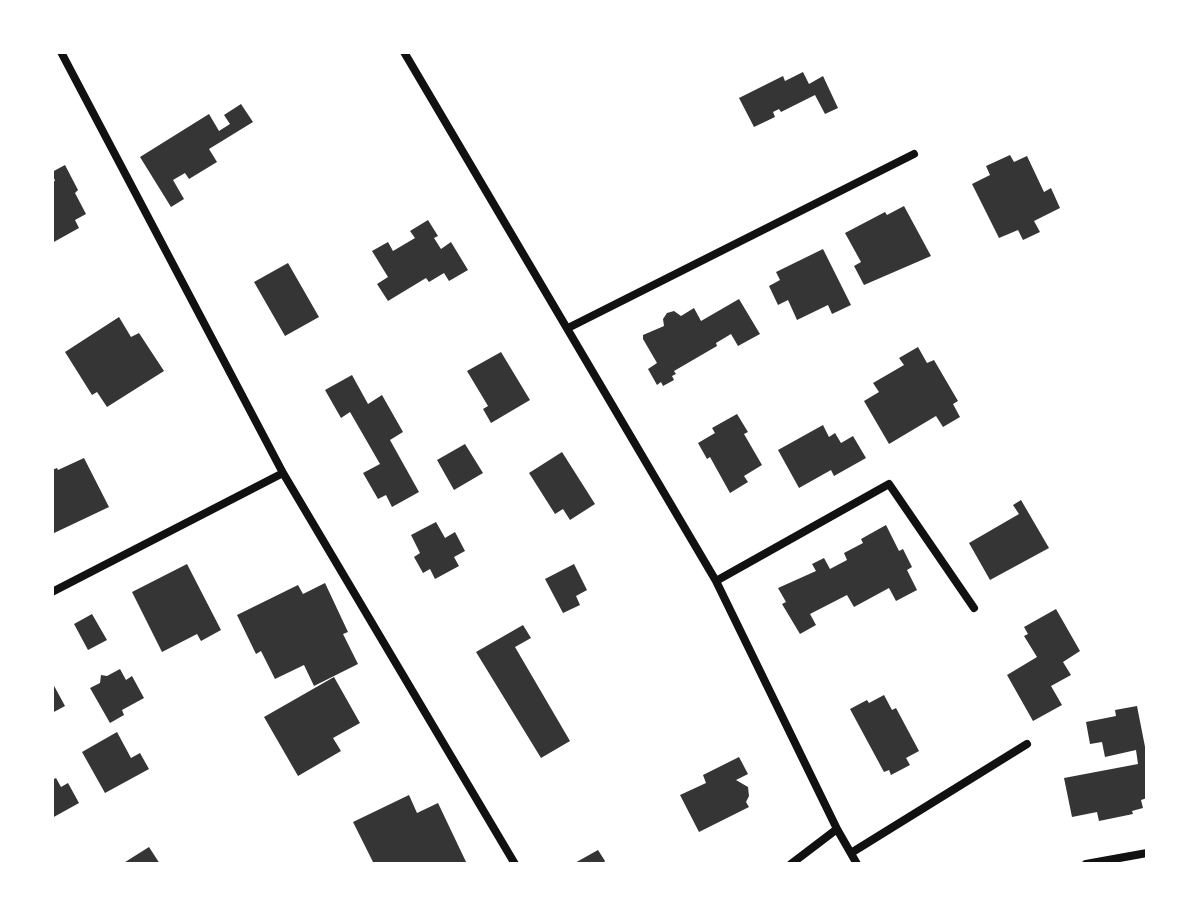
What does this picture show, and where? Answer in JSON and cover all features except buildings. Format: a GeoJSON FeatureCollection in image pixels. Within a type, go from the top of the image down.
{"type":"FeatureCollection","features":[{"type":"Feature","properties":{"kind":"street"},"geometry":{"type":"LineString","coordinates":[[61,52],[283,473],[515,864]]}},
{"type":"Feature","properties":{"kind":"street"},"geometry":{"type":"LineString","coordinates":[[404,52],[716,581],[857,864]]}},
{"type":"Feature","properties":{"kind":"street"},"geometry":{"type":"LineString","coordinates":[[568,328],[914,154]]}},
{"type":"Feature","properties":{"kind":"street"},"geometry":{"type":"LineString","coordinates":[[52,592],[283,473]]}},
{"type":"Feature","properties":{"kind":"street"},"geometry":{"type":"LineString","coordinates":[[716,581],[889,484],[974,608]]}},
{"type":"Feature","properties":{"kind":"street"},"geometry":{"type":"LineString","coordinates":[[851,853],[1027,744]]}},
{"type":"Feature","properties":{"kind":"street"},"geometry":{"type":"LineString","coordinates":[[791,864],[837,829]]}},
{"type":"Feature","properties":{"kind":"street"},"geometry":{"type":"LineString","coordinates":[[1086,864],[1147,853]]}}]}
